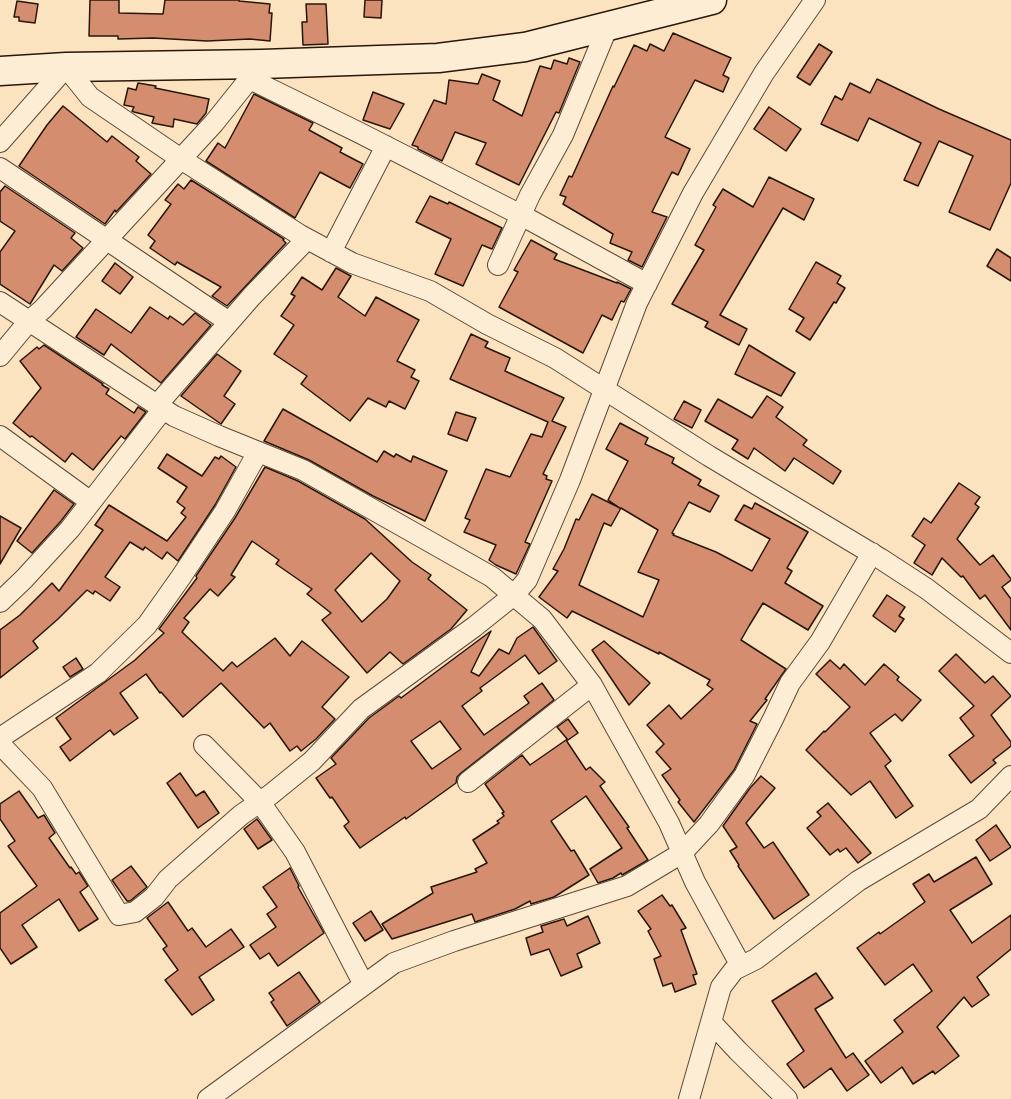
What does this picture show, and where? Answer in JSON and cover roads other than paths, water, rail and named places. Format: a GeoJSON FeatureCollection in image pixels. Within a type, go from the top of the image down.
{"type":"FeatureCollection","features":[{"type":"Feature","properties":{"kind":"main road"},"geometry":{"type":"LineString","coordinates":[[0,71],[66,67],[256,71],[438,58],[525,47],[608,26],[652,7],[712,0]]}},
{"type":"Feature","properties":{"kind":"street"},"geometry":{"type":"LineString","coordinates":[[0,744],[42,788],[119,915],[135,912],[154,897],[168,879],[241,815],[312,761],[361,709],[466,633],[513,595],[527,580],[570,480],[646,284],[693,193],[758,83],[815,0]]}},
{"type":"Feature","properties":{"kind":"street"},"geometry":{"type":"LineString","coordinates":[[498,265],[530,195],[563,135],[608,26]]}},
{"type":"Feature","properties":{"kind":"street"},"geometry":{"type":"LineString","coordinates":[[0,142],[66,67],[90,97],[181,159],[307,239],[352,263],[430,291],[487,324],[555,358],[709,456],[872,553],[927,589],[1011,653]]}},
{"type":"Feature","properties":{"kind":"street"},"geometry":{"type":"LineString","coordinates":[[0,356],[29,321],[43,309],[214,123],[256,71],[386,146],[521,215],[646,284]]}},
{"type":"Feature","properties":{"kind":"street"},"geometry":{"type":"LineString","coordinates":[[331,252],[386,146]]}},
{"type":"Feature","properties":{"kind":"street"},"geometry":{"type":"LineString","coordinates":[[0,168],[229,322]]}},
{"type":"Feature","properties":{"kind":"street"},"geometry":{"type":"LineString","coordinates":[[0,602],[70,528],[160,407],[229,322],[307,239]]}},
{"type":"Feature","properties":{"kind":"street"},"geometry":{"type":"LineString","coordinates":[[0,302],[174,416],[313,475],[492,577],[542,619],[591,685],[669,823],[695,882],[741,966]]}},
{"type":"Feature","properties":{"kind":"street"},"geometry":{"type":"LineString","coordinates":[[0,436],[91,502]]}},
{"type":"Feature","properties":{"kind":"street"},"geometry":{"type":"LineString","coordinates":[[0,738],[98,673],[147,625],[225,512],[258,452]]}},
{"type":"Feature","properties":{"kind":"street"},"geometry":{"type":"LineString","coordinates":[[208,1099],[394,963],[476,934],[627,886],[682,853],[709,824],[744,776],[790,683],[820,642],[872,553]]}},
{"type":"Feature","properties":{"kind":"street"},"geometry":{"type":"LineString","coordinates":[[468,782],[591,685]]}},
{"type":"Feature","properties":{"kind":"street"},"geometry":{"type":"LineString","coordinates":[[204,745],[260,802],[295,852],[364,985]]}},
{"type":"Feature","properties":{"kind":"street"},"geometry":{"type":"LineString","coordinates":[[689,1099],[721,987],[734,970],[756,959],[858,881],[980,809],[1011,776]]}},
{"type":"Feature","properties":{"kind":"street"},"geometry":{"type":"LineString","coordinates":[[711,1022],[738,1052],[787,1099]]}}]}
